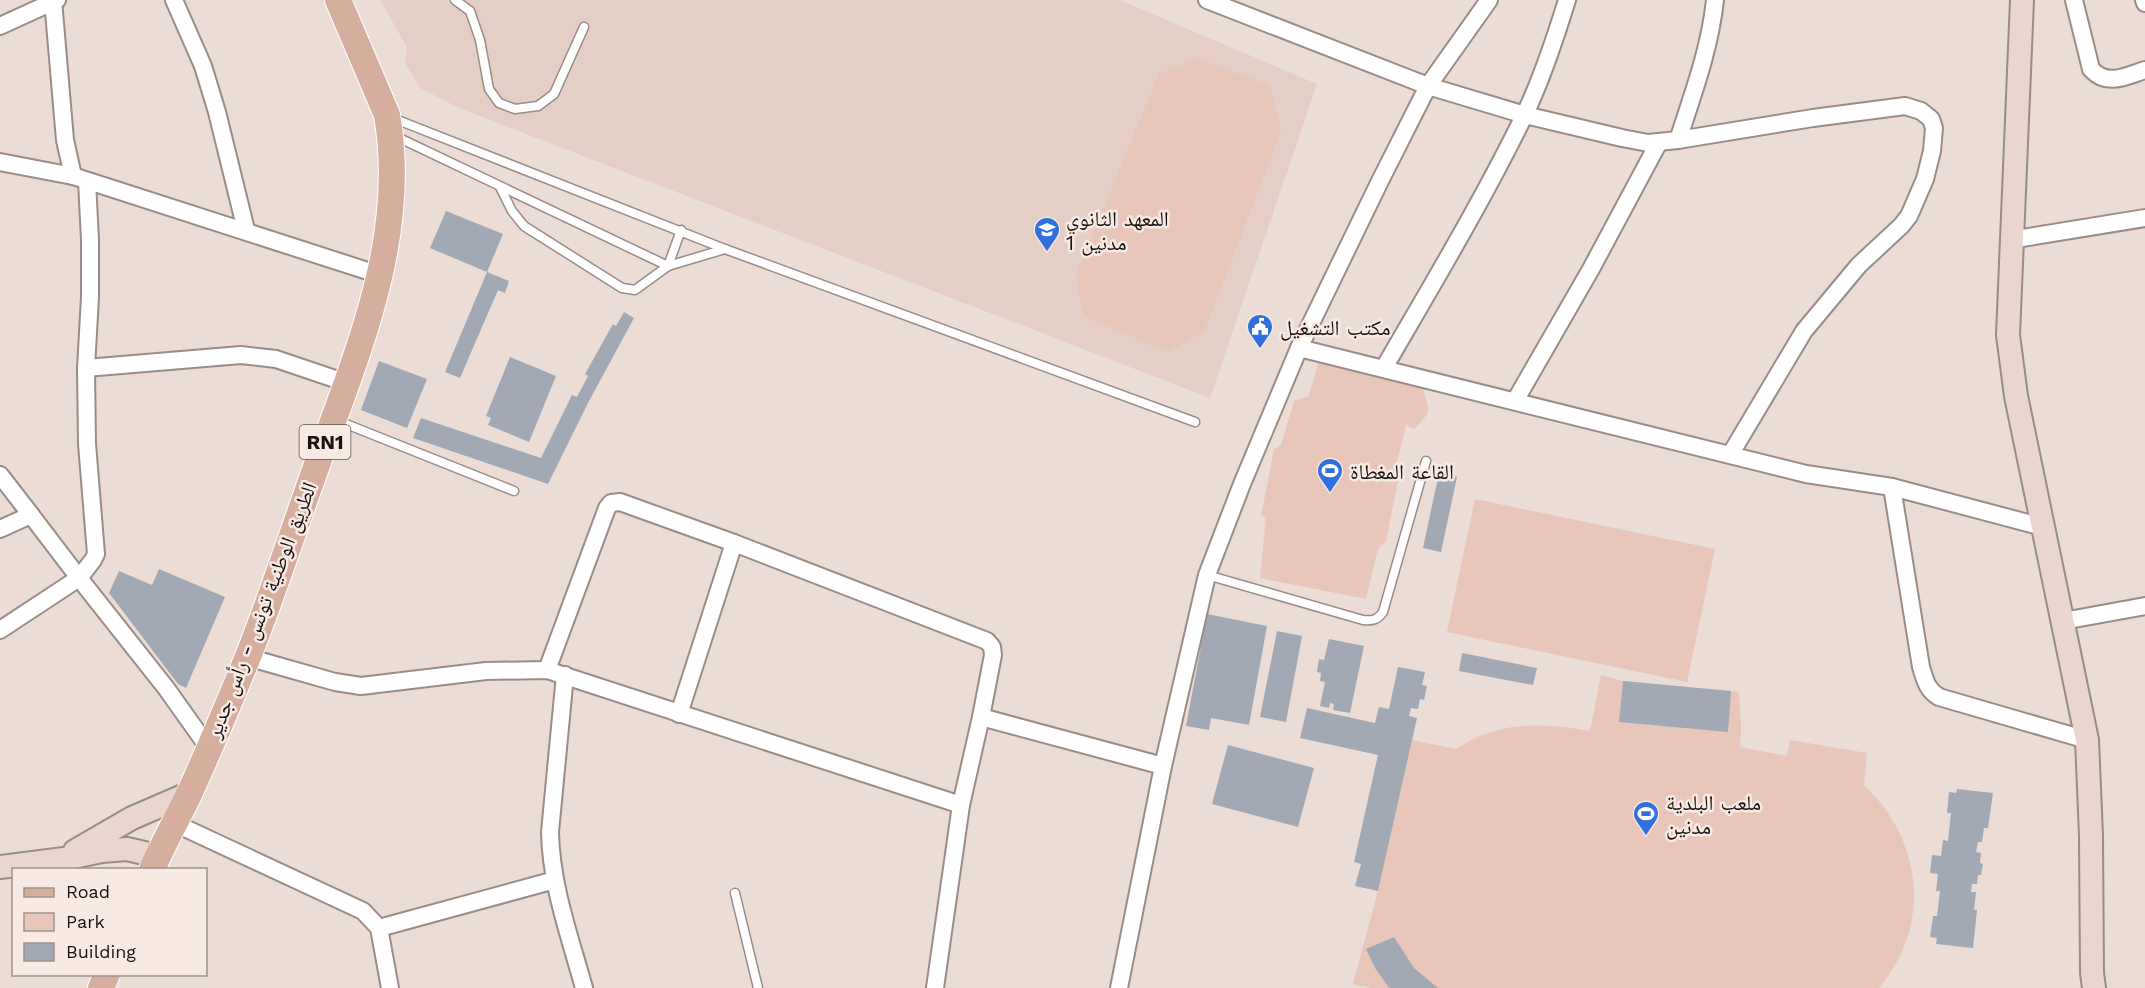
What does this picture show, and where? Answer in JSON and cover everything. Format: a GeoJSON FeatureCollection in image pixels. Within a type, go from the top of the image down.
{"type":"FeatureCollection","features":[{"type":"Feature","properties":{"kind":"main road","name":"الطريق الوطنية تونس - رأس جدير"},"geometry":{"type":"LineString","coordinates":[[154,863],[190,793],[247,657],[347,383],[380,275],[392,213],[393,162],[388,125],[338,0]]}},
{"type":"Feature","properties":{"kind":"main road"},"geometry":{"type":"LineString","coordinates":[[2022,0],[2010,240],[2008,335],[2016,396],[2087,740],[2091,836],[2092,983]]}},
{"type":"Feature","properties":{"kind":"main road"},"geometry":{"type":"LineString","coordinates":[[64,858],[132,818],[190,793]]}},
{"type":"Feature","properties":{"kind":"main road"},"geometry":{"type":"LineString","coordinates":[[0,867],[127,849],[154,863]]}},
{"type":"Feature","properties":{"kind":"street"},"geometry":{"type":"LineString","coordinates":[[174,0],[209,84],[246,231]]}},
{"type":"Feature","properties":{"kind":"street"},"geometry":{"type":"LineString","coordinates":[[1207,0],[1428,86],[1525,115],[1637,142],[1678,140],[1905,106],[1921,111],[1931,119],[1934,128],[1932,151],[1925,179],[1909,216],[1859,265],[1816,314],[1730,455]]}},
{"type":"Feature","properties":{"kind":"street"},"geometry":{"type":"LineString","coordinates":[[1119,988],[1162,766],[1207,575],[1299,348],[1428,86],[1488,0]]}},
{"type":"Feature","properties":{"kind":"street"},"geometry":{"type":"LineString","coordinates":[[1384,368],[1456,244],[1525,115],[1551,51],[1567,0]]}},
{"type":"Feature","properties":{"kind":"street"},"geometry":{"type":"LineString","coordinates":[[1678,140],[1711,30],[1715,0]]}},
{"type":"Feature","properties":{"kind":"street"},"geometry":{"type":"LineString","coordinates":[[2074,0],[2091,69],[2096,75],[2106,80],[2114,80],[2145,70]]}},
{"type":"Feature","properties":{"kind":"street"},"geometry":{"type":"LineString","coordinates":[[0,26],[55,1],[65,140],[80,178],[90,240],[86,368],[87,444],[96,554],[79,578],[0,630]]}},
{"type":"Feature","properties":{"kind":"street"},"geometry":{"type":"LineString","coordinates":[[1515,401],[1591,269],[1659,142]]}},
{"type":"Feature","properties":{"kind":"street"},"geometry":{"type":"LineString","coordinates":[[0,162],[80,178],[380,275]]}},
{"type":"Feature","properties":{"kind":"street"},"geometry":{"type":"LineString","coordinates":[[2010,240],[2145,218]]}},
{"type":"Feature","properties":{"kind":"street"},"geometry":{"type":"LineString","coordinates":[[1299,348],[1806,474],[1892,487],[2043,526]]}},
{"type":"Feature","properties":{"kind":"street"},"geometry":{"type":"LineString","coordinates":[[86,368],[242,355],[276,358],[347,383]]}},
{"type":"Feature","properties":{"kind":"street"},"geometry":{"type":"LineString","coordinates":[[0,475],[166,688],[208,747]]}},
{"type":"Feature","properties":{"kind":"street"},"geometry":{"type":"LineString","coordinates":[[1892,487],[1921,668],[1926,685],[1931,692],[1939,697],[2087,740]]}},
{"type":"Feature","properties":{"kind":"street"},"geometry":{"type":"LineString","coordinates":[[547,670],[606,512],[611,503],[615,502],[734,543],[987,641],[992,647],[993,655],[961,805],[935,988]]}},
{"type":"Feature","properties":{"kind":"street"},"geometry":{"type":"LineString","coordinates":[[0,529],[31,515]]}},
{"type":"Feature","properties":{"kind":"street"},"geometry":{"type":"LineString","coordinates":[[679,714],[734,543]]}},
{"type":"Feature","properties":{"kind":"street"},"geometry":{"type":"LineString","coordinates":[[2063,621],[2145,606]]}},
{"type":"Feature","properties":{"kind":"street"},"geometry":{"type":"LineString","coordinates":[[247,657],[335,682],[361,686],[486,671],[547,670],[961,805]]}},
{"type":"Feature","properties":{"kind":"street"},"geometry":{"type":"LineString","coordinates":[[564,675],[550,832],[551,856],[555,880],[584,988]]}},
{"type":"Feature","properties":{"kind":"street"},"geometry":{"type":"LineString","coordinates":[[981,717],[1162,766]]}},
{"type":"Feature","properties":{"kind":"street"},"geometry":{"type":"LineString","coordinates":[[174,824],[363,911],[379,928],[390,988]]}},
{"type":"Feature","properties":{"kind":"street"},"geometry":{"type":"LineString","coordinates":[[379,928],[555,880]]}},
{"type":"Feature","properties":{"kind":"lane"},"geometry":{"type":"LineString","coordinates":[[455,0],[470,11],[480,40],[489,89],[500,103],[515,109],[538,106],[554,94],[584,27]]}},
{"type":"Feature","properties":{"kind":"lane"},"geometry":{"type":"LineString","coordinates":[[388,125],[500,187],[668,266]]}},
{"type":"Feature","properties":{"kind":"lane"},"geometry":{"type":"LineString","coordinates":[[388,125],[681,230],[726,249],[1195,422]]}},
{"type":"Feature","properties":{"kind":"lane"},"geometry":{"type":"LineString","coordinates":[[500,187],[512,211],[524,226],[622,288],[635,290],[668,266],[726,249]]}},
{"type":"Feature","properties":{"kind":"lane"},"geometry":{"type":"LineString","coordinates":[[668,266],[681,230]]}},
{"type":"Feature","properties":{"kind":"lane"},"geometry":{"type":"LineString","coordinates":[[334,419],[514,491]]}},
{"type":"Feature","properties":{"kind":"lane"},"geometry":{"type":"LineString","coordinates":[[1207,575],[1363,620],[1372,621],[1379,618],[1383,612],[1426,461]]}},
{"type":"Feature","properties":{"kind":"lane"},"geometry":{"type":"LineString","coordinates":[[735,893],[758,988]]}},
{"type":"Feature","properties":{"kind":"shaded area","name":"المعهد الثانوي مدنين 1"},"geometry":{"type":"Polygon","coordinates":[[[380,0],[1120,0],[1317,84],[1210,398],[459,108],[420,88],[405,63],[407,47],[380,0]]]}},
{"type":"Feature","properties":{"kind":"green space"},"geometry":{"type":"Polygon","coordinates":[[[1197,58],[1270,86],[1281,131],[1204,332],[1168,352],[1084,316],[1076,276],[1159,74],[1197,58]]]}},
{"type":"Feature","properties":{"kind":"green space","name":"القاعة المغطاة"},"geometry":{"type":"Polygon","coordinates":[[[1320,356],[1424,385],[1428,406],[1427,414],[1414,429],[1406,425],[1395,470],[1400,471],[1386,541],[1378,549],[1366,599],[1260,578],[1266,517],[1261,516],[1274,450],[1281,445],[1294,401],[1309,396],[1320,356]]]}},
{"type":"Feature","properties":{"kind":"green space"},"geometry":{"type":"Polygon","coordinates":[[[1475,499],[1715,549],[1687,682],[1447,632],[1475,499]]]}},
{"type":"Feature","properties":{"kind":"green space","name":"ملعب البلدية مدنين"},"geometry":{"type":"Polygon","coordinates":[[[1601,675],[1623,681],[1739,692],[1740,747],[1787,756],[1790,740],[1867,753],[1864,785],[1884,807],[1899,831],[1909,857],[1914,884],[1913,910],[1907,937],[1896,963],[1879,988],[1370,988],[1353,984],[1378,891],[1412,740],[1456,749],[1488,733],[1505,728],[1554,726],[1590,731],[1601,675]]]}},
{"type":"Feature","properties":{"kind":"building"},"geometry":{"type":"Polygon","coordinates":[[[446,211],[503,234],[487,272],[430,248],[446,211]]]}},
{"type":"Feature","properties":{"kind":"building"},"geometry":{"type":"Polygon","coordinates":[[[487,272],[509,281],[505,293],[498,290],[460,378],[445,372],[487,272]]]}},
{"type":"Feature","properties":{"kind":"building"},"geometry":{"type":"Polygon","coordinates":[[[624,312],[634,318],[548,484],[413,438],[421,418],[541,458],[572,395],[577,397],[588,376],[585,374],[613,324],[616,326],[624,312]]]}},
{"type":"Feature","properties":{"kind":"building"},"geometry":{"type":"Polygon","coordinates":[[[510,357],[556,376],[529,442],[488,425],[491,418],[486,416],[510,357]]]}},
{"type":"Feature","properties":{"kind":"building"},"geometry":{"type":"Polygon","coordinates":[[[379,361],[427,379],[407,428],[361,410],[379,361]]]}},
{"type":"Feature","properties":{"kind":"building"},"geometry":{"type":"Polygon","coordinates":[[[1439,473],[1457,477],[1441,552],[1423,548],[1439,473]]]}},
{"type":"Feature","properties":{"kind":"building"},"geometry":{"type":"Polygon","coordinates":[[[159,569],[225,597],[186,688],[178,684],[109,593],[119,571],[152,585],[159,569]]]}},
{"type":"Feature","properties":{"kind":"building"},"geometry":{"type":"Polygon","coordinates":[[[1207,614],[1267,626],[1249,725],[1211,718],[1209,730],[1186,726],[1207,614]]]}},
{"type":"Feature","properties":{"kind":"building"},"geometry":{"type":"Polygon","coordinates":[[[1277,631],[1302,636],[1286,722],[1260,717],[1277,631]]]}},
{"type":"Feature","properties":{"kind":"building"},"geometry":{"type":"Polygon","coordinates":[[[1329,639],[1364,646],[1350,713],[1333,710],[1334,704],[1330,703],[1329,708],[1320,706],[1325,682],[1320,681],[1321,673],[1317,672],[1319,659],[1324,660],[1329,639]]]}},
{"type":"Feature","properties":{"kind":"building"},"geometry":{"type":"Polygon","coordinates":[[[1462,653],[1537,668],[1533,685],[1459,671],[1462,653]]]}},
{"type":"Feature","properties":{"kind":"building"},"geometry":{"type":"Polygon","coordinates":[[[1398,667],[1425,672],[1422,685],[1427,686],[1424,700],[1420,699],[1418,709],[1411,708],[1409,716],[1417,718],[1378,891],[1355,886],[1361,864],[1354,862],[1378,755],[1300,738],[1307,708],[1375,723],[1379,707],[1389,709],[1398,667]]]}},
{"type":"Feature","properties":{"kind":"building"},"geometry":{"type":"Polygon","coordinates":[[[1623,681],[1731,691],[1728,732],[1619,722],[1623,681]]]}},
{"type":"Feature","properties":{"kind":"building"},"geometry":{"type":"Polygon","coordinates":[[[1228,745],[1314,768],[1298,827],[1212,804],[1228,745]]]}},
{"type":"Feature","properties":{"kind":"building"},"geometry":{"type":"Polygon","coordinates":[[[1957,789],[1993,793],[1988,828],[1984,828],[1982,842],[1978,842],[1976,852],[1981,853],[1980,863],[1983,864],[1981,875],[1978,875],[1977,884],[1972,884],[1971,892],[1976,892],[1974,910],[1977,910],[1973,948],[1936,944],[1937,938],[1930,937],[1933,916],[1937,916],[1940,891],[1936,891],[1938,874],[1930,873],[1932,855],[1941,856],[1943,840],[1948,841],[1951,813],[1947,813],[1949,792],[1956,793],[1957,789]]]}},
{"type":"Feature","properties":{"kind":"building"},"geometry":{"type":"Polygon","coordinates":[[[1394,937],[1414,968],[1438,988],[1390,988],[1387,985],[1366,949],[1394,937]]]}},
{"type":"Feature","properties":{"kind":"place","name":"المعهد الثانوي مدنين 1"},"geometry":{"type":"Point","coordinates":[1047,253]}},
{"type":"Feature","properties":{"kind":"place","name":"مكتب التشغيل"},"geometry":{"type":"Point","coordinates":[1260,350]}},
{"type":"Feature","properties":{"kind":"place","name":"القاعة المغطاة"},"geometry":{"type":"Point","coordinates":[1330,494]}},
{"type":"Feature","properties":{"kind":"place","name":"ملعب البلدية مدنين"},"geometry":{"type":"Point","coordinates":[1646,837]}}]}
